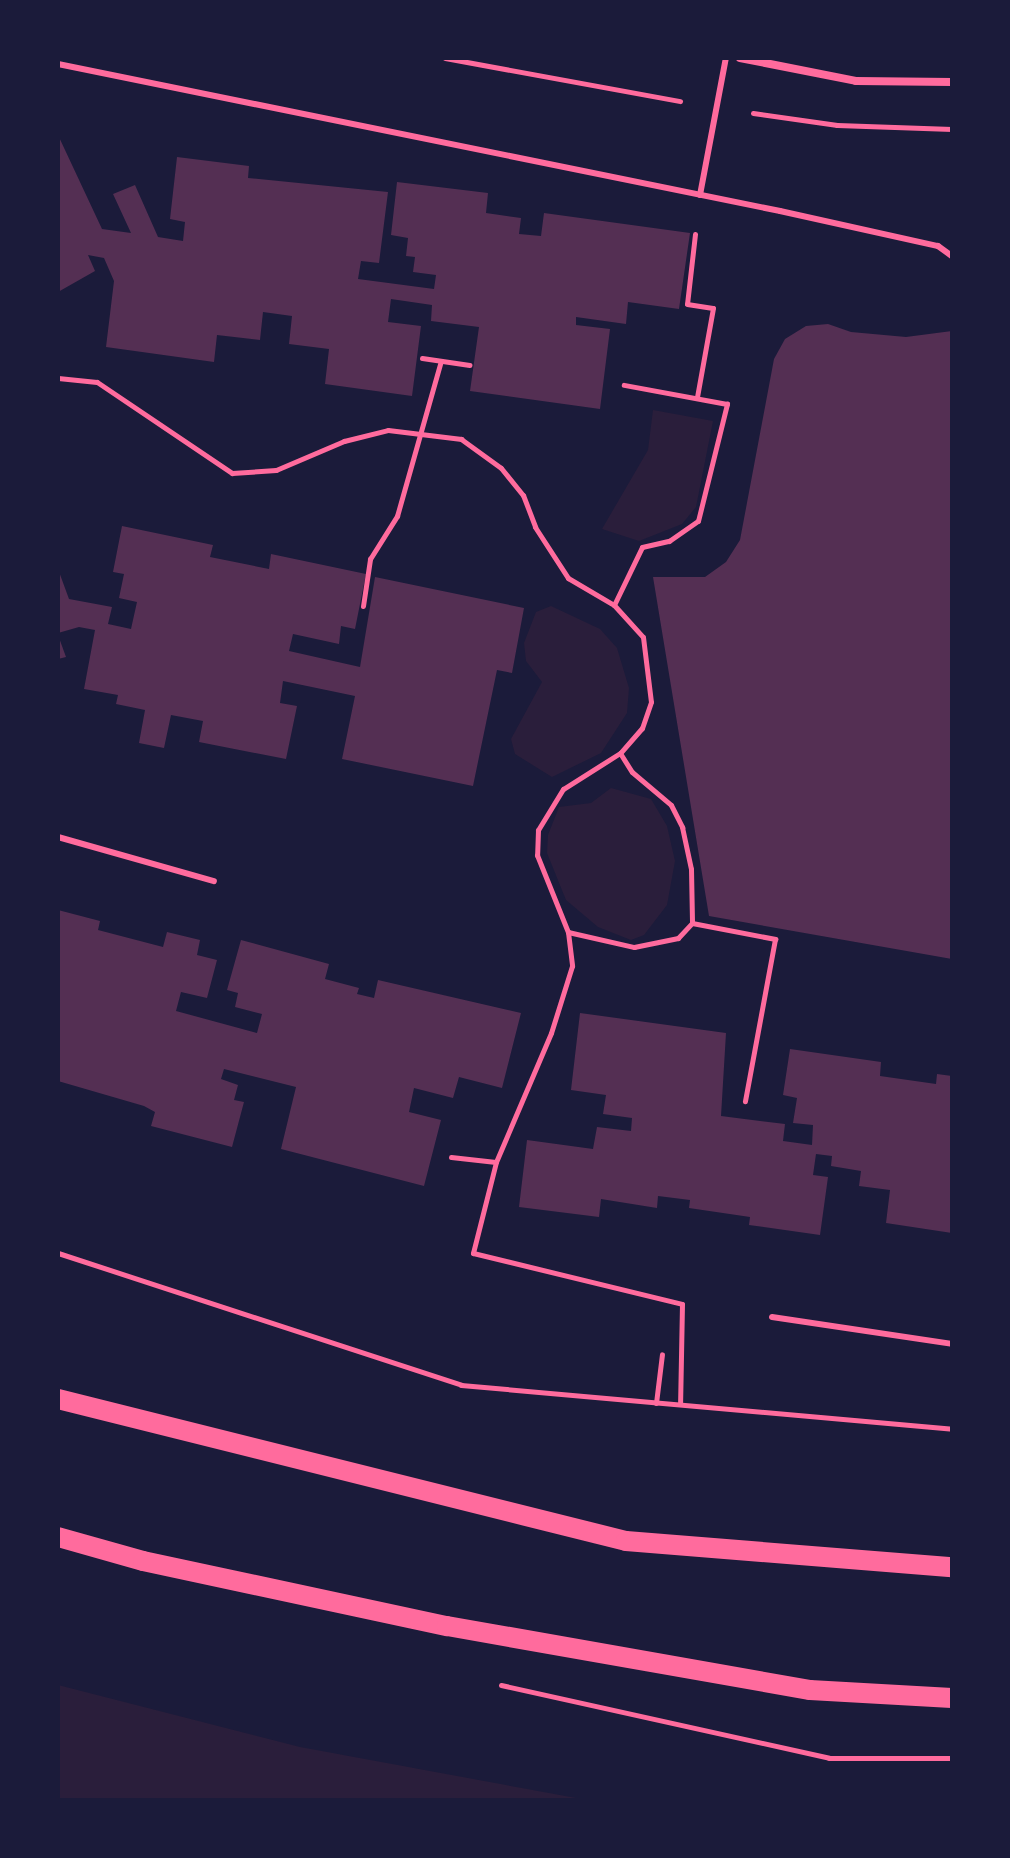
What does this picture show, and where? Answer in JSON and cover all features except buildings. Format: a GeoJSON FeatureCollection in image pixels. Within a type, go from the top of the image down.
{"type":"FeatureCollection","features":[{"type":"Feature","properties":{"kind":"main road"},"geometry":{"type":"LineString","coordinates":[[58,1399],[626,1541],[952,1567]]}},
{"type":"Feature","properties":{"kind":"main road"},"geometry":{"type":"LineString","coordinates":[[58,1537],[143,1561],[447,1626],[810,1690],[952,1698]]}},
{"type":"Feature","properties":{"kind":"street"},"geometry":{"type":"LineString","coordinates":[[740,58],[856,81],[952,82]]}},
{"type":"Feature","properties":{"kind":"lane"},"geometry":{"type":"LineString","coordinates":[[700,195],[726,58]]}},
{"type":"Feature","properties":{"kind":"lane"},"geometry":{"type":"LineString","coordinates":[[58,64],[938,246],[952,256]]}},
{"type":"Feature","properties":{"kind":"lane"},"geometry":{"type":"LineString","coordinates":[[58,837],[214,881]]}},
{"type":"Feature","properties":{"kind":"lane"},"geometry":{"type":"LineString","coordinates":[[772,1317],[952,1344]]}},
{"type":"Feature","properties":{"kind":"path"},"geometry":{"type":"LineString","coordinates":[[697,397],[713,308],[687,304],[700,195]]}},
{"type":"Feature","properties":{"kind":"path"},"geometry":{"type":"LineString","coordinates":[[422,358],[469,365]]}},
{"type":"Feature","properties":{"kind":"path"},"geometry":{"type":"LineString","coordinates":[[363,606],[370,559],[397,516],[441,361]]}},
{"type":"Feature","properties":{"kind":"path"},"geometry":{"type":"LineString","coordinates":[[58,378],[97,382],[232,473],[255,476],[344,441],[388,430],[419,430],[461,439],[501,468],[523,495],[535,527],[568,578],[614,605],[643,637],[651,678],[651,702],[642,728],[620,753],[563,789],[538,830],[537,855],[544,881],[568,932],[572,966],[566,992],[496,1162],[473,1253],[682,1304],[680,1404]]}},
{"type":"Feature","properties":{"kind":"path"},"geometry":{"type":"LineString","coordinates":[[614,605],[642,547],[669,541],[698,521],[727,404],[624,385]]}},
{"type":"Feature","properties":{"kind":"path"},"geometry":{"type":"LineString","coordinates":[[568,932],[634,947],[678,938],[692,923],[691,869],[682,827],[671,805],[632,772],[620,753]]}},
{"type":"Feature","properties":{"kind":"path"},"geometry":{"type":"LineString","coordinates":[[692,923],[775,939],[745,1101]]}},
{"type":"Feature","properties":{"kind":"path"},"geometry":{"type":"LineString","coordinates":[[451,1157],[496,1162]]}},
{"type":"Feature","properties":{"kind":"path"},"geometry":{"type":"LineString","coordinates":[[58,1253],[461,1385],[952,1429]]}},
{"type":"Feature","properties":{"kind":"path"},"geometry":{"type":"LineString","coordinates":[[656,1403],[662,1354]]}},
{"type":"Feature","properties":{"kind":"shaded area"},"geometry":{"type":"Polygon","coordinates":[[[653,410],[713,421],[696,507],[682,524],[639,541],[602,529],[648,450],[653,410]]]}},
{"type":"Feature","properties":{"kind":"shaded area"},"geometry":{"type":"Polygon","coordinates":[[[551,606],[600,629],[617,648],[629,688],[627,713],[601,753],[552,777],[515,754],[511,739],[542,682],[526,661],[524,643],[536,612],[551,606]]]}},
{"type":"Feature","properties":{"kind":"shaded area"},"geometry":{"type":"Polygon","coordinates":[[[611,788],[651,799],[667,826],[675,861],[667,905],[644,935],[631,940],[598,927],[566,900],[547,853],[548,835],[559,807],[591,803],[611,788]]]}},
{"type":"Feature","properties":{"kind":"shaded area"},"geometry":{"type":"Polygon","coordinates":[[[58,1685],[300,1747],[587,1800],[58,1800],[58,1685]]]}}]}
